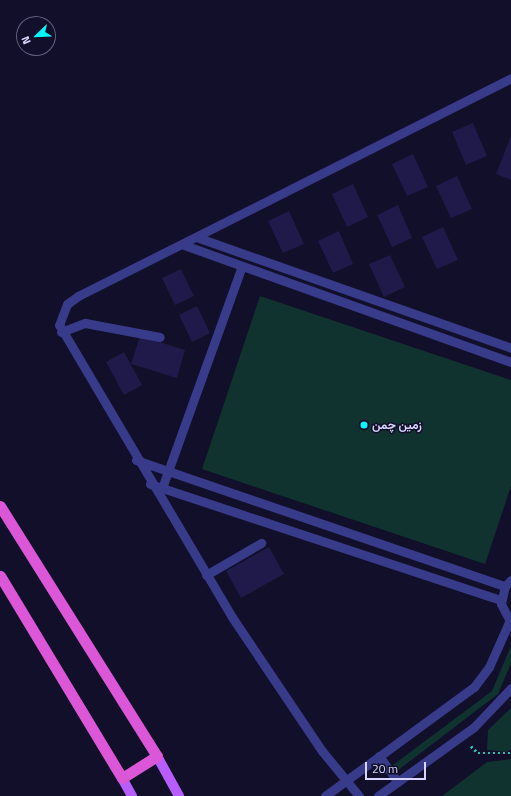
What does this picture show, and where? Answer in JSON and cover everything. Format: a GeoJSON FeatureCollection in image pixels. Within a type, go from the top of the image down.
{"type":"FeatureCollection","features":[{"type":"Feature","properties":{"kind":"highway"},"geometry":{"type":"LineString","coordinates":[[0,506],[157,756],[122,778],[0,576]]}},
{"type":"Feature","properties":{"kind":"main road"},"geometry":{"type":"LineString","coordinates":[[157,756],[179,796]]}},
{"type":"Feature","properties":{"kind":"main road"},"geometry":{"type":"LineString","coordinates":[[122,778],[132,796]]}},
{"type":"Feature","properties":{"kind":"lane"},"geometry":{"type":"LineString","coordinates":[[359,796],[322,752],[206,575],[150,484],[61,332],[61,315],[67,304],[78,296],[199,238],[446,108],[511,78]]}},
{"type":"Feature","properties":{"kind":"lane"},"geometry":{"type":"LineString","coordinates":[[184,245],[509,361],[511,349],[199,238]]}},
{"type":"Feature","properties":{"kind":"lane"},"geometry":{"type":"LineString","coordinates":[[162,488],[242,266]]}},
{"type":"Feature","properties":{"kind":"lane"},"geometry":{"type":"LineString","coordinates":[[404,324],[408,312]]}},
{"type":"Feature","properties":{"kind":"lane"},"geometry":{"type":"LineString","coordinates":[[61,332],[85,323],[160,337]]}},
{"type":"Feature","properties":{"kind":"lane"},"geometry":{"type":"LineString","coordinates":[[136,460],[407,551],[508,583],[501,600],[510,623],[489,667],[474,688],[325,796]]}},
{"type":"Feature","properties":{"kind":"lane"},"geometry":{"type":"LineString","coordinates":[[150,484],[501,600]]}},
{"type":"Feature","properties":{"kind":"lane"},"geometry":{"type":"LineString","coordinates":[[316,539],[320,522]]}},
{"type":"Feature","properties":{"kind":"lane"},"geometry":{"type":"LineString","coordinates":[[206,575],[261,543]]}},
{"type":"Feature","properties":{"kind":"lane"},"geometry":{"type":"LineString","coordinates":[[402,567],[407,551]]}},
{"type":"Feature","properties":{"kind":"lane"},"geometry":{"type":"LineString","coordinates":[[378,796],[461,736],[502,701],[511,688]]}},
{"type":"Feature","properties":{"kind":"lane"},"geometry":{"type":"LineString","coordinates":[[379,756],[398,782]]}},
{"type":"Feature","properties":{"kind":"path"},"geometry":{"type":"LineString","coordinates":[[461,736],[478,753],[511,753]]}},
{"type":"Feature","properties":{"kind":"green space","name":"زمین چمن"},"geometry":{"type":"Polygon","coordinates":[[[260,296],[511,380],[511,486],[485,564],[202,469],[260,296]]]}},
{"type":"Feature","properties":{"kind":"green space"},"geometry":{"type":"Polygon","coordinates":[[[511,646],[511,663],[498,694],[397,771],[393,765],[492,691],[511,646]]]}},
{"type":"Feature","properties":{"kind":"green space"},"geometry":{"type":"Polygon","coordinates":[[[511,708],[511,749],[507,752],[487,750],[488,730],[511,708]]]}},
{"type":"Feature","properties":{"kind":"green space"},"geometry":{"type":"Polygon","coordinates":[[[511,759],[511,796],[442,796],[487,762],[511,759]]]}},
{"type":"Feature","properties":{"kind":"building"},"geometry":{"type":"Polygon","coordinates":[[[473,123],[487,156],[466,165],[452,132],[473,123]]]}},
{"type":"Feature","properties":{"kind":"building"},"geometry":{"type":"Polygon","coordinates":[[[511,136],[511,180],[496,174],[511,136]]]}},
{"type":"Feature","properties":{"kind":"building"},"geometry":{"type":"Polygon","coordinates":[[[413,154],[428,187],[407,196],[392,164],[413,154]]]}},
{"type":"Feature","properties":{"kind":"building"},"geometry":{"type":"Polygon","coordinates":[[[457,176],[472,209],[451,218],[436,186],[457,176]]]}},
{"type":"Feature","properties":{"kind":"building"},"geometry":{"type":"Polygon","coordinates":[[[353,184],[368,217],[347,227],[332,194],[353,184]]]}},
{"type":"Feature","properties":{"kind":"building"},"geometry":{"type":"Polygon","coordinates":[[[398,205],[412,238],[392,247],[377,215],[398,205]]]}},
{"type":"Feature","properties":{"kind":"building"},"geometry":{"type":"Polygon","coordinates":[[[289,211],[304,244],[283,253],[268,221],[289,211]]]}},
{"type":"Feature","properties":{"kind":"building"},"geometry":{"type":"Polygon","coordinates":[[[443,227],[458,260],[437,269],[422,237],[443,227]]]}},
{"type":"Feature","properties":{"kind":"building"},"geometry":{"type":"Polygon","coordinates":[[[339,231],[353,264],[333,273],[318,241],[339,231]]]}},
{"type":"Feature","properties":{"kind":"building"},"geometry":{"type":"Polygon","coordinates":[[[390,255],[405,287],[384,297],[369,264],[390,255]]]}},
{"type":"Feature","properties":{"kind":"building"},"geometry":{"type":"Polygon","coordinates":[[[181,269],[194,296],[175,305],[162,278],[181,269]]]}},
{"type":"Feature","properties":{"kind":"building"},"geometry":{"type":"Polygon","coordinates":[[[197,306],[210,333],[192,342],[179,315],[197,306]]]}},
{"type":"Feature","properties":{"kind":"building"},"geometry":{"type":"Polygon","coordinates":[[[140,336],[185,350],[177,378],[131,364],[140,336]]]}},
{"type":"Feature","properties":{"kind":"building"},"geometry":{"type":"Polygon","coordinates":[[[124,352],[142,385],[124,395],[106,362],[124,352]]]}},
{"type":"Feature","properties":{"kind":"building"},"geometry":{"type":"Polygon","coordinates":[[[269,547],[284,574],[241,598],[226,571],[269,547]]]}},
{"type":"Feature","properties":{"kind":"place","name":"زمین چمن"},"geometry":{"type":"Point","coordinates":[364,425]}}]}
